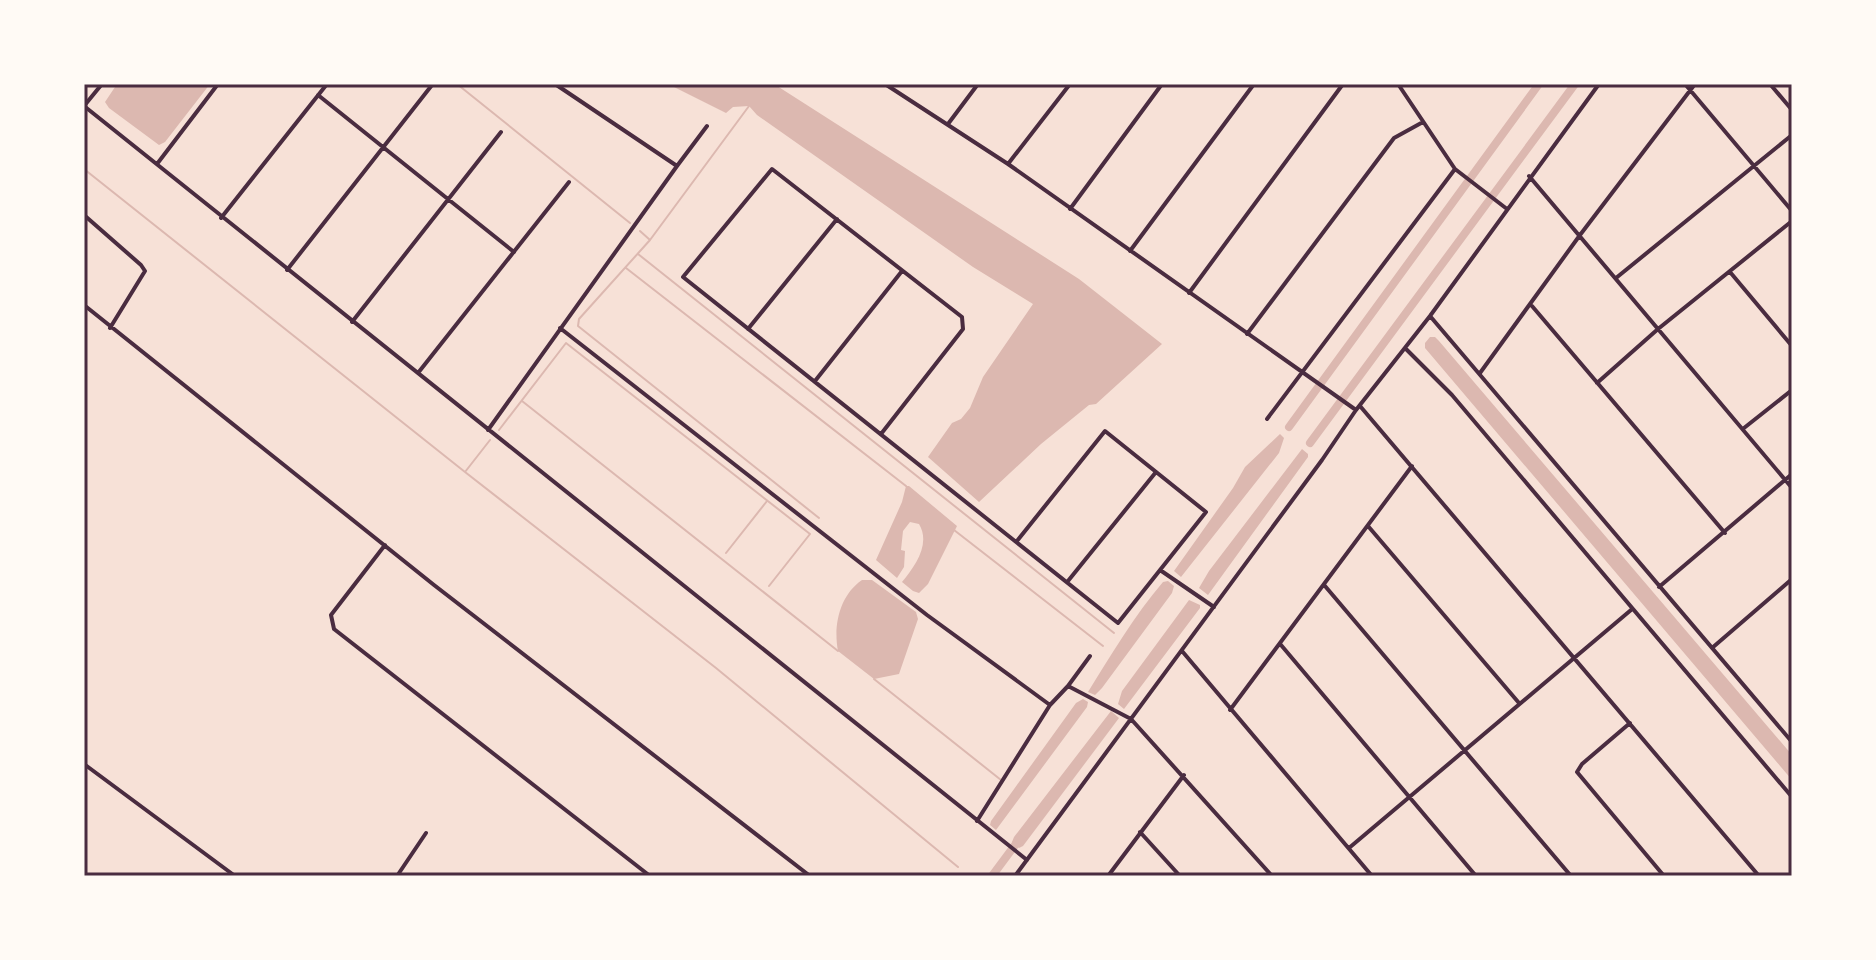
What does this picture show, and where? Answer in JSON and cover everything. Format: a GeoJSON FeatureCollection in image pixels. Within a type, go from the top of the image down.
{"type":"FeatureCollection","features":[{"type":"Feature","properties":{"kind":"street"},"geometry":{"type":"LineString","coordinates":[[102,84],[84,106],[1027,860]]}},
{"type":"Feature","properties":{"kind":"street"},"geometry":{"type":"LineString","coordinates":[[157,164],[218,84]]}},
{"type":"Feature","properties":{"kind":"street"},"geometry":{"type":"LineString","coordinates":[[221,218],[327,84]]}},
{"type":"Feature","properties":{"kind":"street"},"geometry":{"type":"LineString","coordinates":[[555,84],[677,166]]}},
{"type":"Feature","properties":{"kind":"street"},"geometry":{"type":"LineString","coordinates":[[948,124],[978,84]]}},
{"type":"Feature","properties":{"kind":"street"},"geometry":{"type":"LineString","coordinates":[[1008,164],[1070,84]]}},
{"type":"Feature","properties":{"kind":"street"},"geometry":{"type":"LineString","coordinates":[[1070,209],[1162,84]]}},
{"type":"Feature","properties":{"kind":"street"},"geometry":{"type":"LineString","coordinates":[[1130,251],[1254,84]]}},
{"type":"Feature","properties":{"kind":"street"},"geometry":{"type":"LineString","coordinates":[[1189,293],[1343,84]]}},
{"type":"Feature","properties":{"kind":"street"},"geometry":{"type":"LineString","coordinates":[[1398,84],[1455,169],[1504,207]]}},
{"type":"Feature","properties":{"kind":"street"},"geometry":{"type":"LineString","coordinates":[[1015,876],[1322,460],[1356,408],[1430,316],[1504,207],[1599,84]]}},
{"type":"Feature","properties":{"kind":"street"},"geometry":{"type":"LineString","coordinates":[[1685,84],[1792,211]]}},
{"type":"Feature","properties":{"kind":"street"},"geometry":{"type":"LineString","coordinates":[[1480,373],[1695,84]]}},
{"type":"Feature","properties":{"kind":"street"},"geometry":{"type":"LineString","coordinates":[[1770,84],[1792,110]]}},
{"type":"Feature","properties":{"kind":"street"},"geometry":{"type":"LineString","coordinates":[[287,270],[432,85]]}},
{"type":"Feature","properties":{"kind":"street"},"geometry":{"type":"LineString","coordinates":[[889,85],[1008,164],[1309,378],[1356,408],[1412,466],[1759,876]]}},
{"type":"Feature","properties":{"kind":"street"},"geometry":{"type":"LineString","coordinates":[[318,95],[514,252]]}},
{"type":"Feature","properties":{"kind":"street"},"geometry":{"type":"LineString","coordinates":[[1247,334],[1394,138],[1423,122]]}},
{"type":"Feature","properties":{"kind":"street"},"geometry":{"type":"LineString","coordinates":[[488,430],[707,126]]}},
{"type":"Feature","properties":{"kind":"street"},"geometry":{"type":"LineString","coordinates":[[352,322],[501,132]]}},
{"type":"Feature","properties":{"kind":"street"},"geometry":{"type":"LineString","coordinates":[[1616,278],[1792,135]]}},
{"type":"Feature","properties":{"kind":"street"},"geometry":{"type":"LineString","coordinates":[[881,434],[963,329],[962,317],[772,169],[767,171],[683,277],[1118,623],[1206,512],[1105,431],[1017,541]]}},
{"type":"Feature","properties":{"kind":"street"},"geometry":{"type":"LineString","coordinates":[[1267,419],[1455,169]]}},
{"type":"Feature","properties":{"kind":"street"},"geometry":{"type":"LineString","coordinates":[[1529,176],[1792,488]]}},
{"type":"Feature","properties":{"kind":"street"},"geometry":{"type":"LineString","coordinates":[[418,373],[569,182]]}},
{"type":"Feature","properties":{"kind":"street"},"geometry":{"type":"LineString","coordinates":[[84,215],[145,271],[110,328]]}},
{"type":"Feature","properties":{"kind":"street"},"geometry":{"type":"LineString","coordinates":[[748,329],[837,219]]}},
{"type":"Feature","properties":{"kind":"street"},"geometry":{"type":"LineString","coordinates":[[1597,383],[1658,329],[1792,221]]}},
{"type":"Feature","properties":{"kind":"street"},"geometry":{"type":"LineString","coordinates":[[815,381],[902,271]]}},
{"type":"Feature","properties":{"kind":"street"},"geometry":{"type":"LineString","coordinates":[[1730,272],[1792,346]]}},
{"type":"Feature","properties":{"kind":"street"},"geometry":{"type":"LineString","coordinates":[[84,305],[385,545],[810,876]]}},
{"type":"Feature","properties":{"kind":"street"},"geometry":{"type":"LineString","coordinates":[[1532,305],[1725,533]]}},
{"type":"Feature","properties":{"kind":"street"},"geometry":{"type":"LineString","coordinates":[[1430,316],[1792,742]]}},
{"type":"Feature","properties":{"kind":"street"},"geometry":{"type":"LineString","coordinates":[[560,328],[927,615],[1050,705]]}},
{"type":"Feature","properties":{"kind":"street"},"geometry":{"type":"LineString","coordinates":[[1405,348],[1452,395],[1792,797]]}},
{"type":"Feature","properties":{"kind":"street"},"geometry":{"type":"LineString","coordinates":[[1743,429],[1792,390]]}},
{"type":"Feature","properties":{"kind":"street"},"geometry":{"type":"LineString","coordinates":[[1230,710],[1412,466]]}},
{"type":"Feature","properties":{"kind":"street"},"geometry":{"type":"LineString","coordinates":[[1068,581],[1156,472]]}},
{"type":"Feature","properties":{"kind":"street"},"geometry":{"type":"LineString","coordinates":[[1659,587],[1792,474]]}},
{"type":"Feature","properties":{"kind":"street"},"geometry":{"type":"LineString","coordinates":[[1368,526],[1519,703]]}},
{"type":"Feature","properties":{"kind":"street"},"geometry":{"type":"LineString","coordinates":[[385,545],[331,615],[334,629],[650,876]]}},
{"type":"Feature","properties":{"kind":"street"},"geometry":{"type":"LineString","coordinates":[[1160,570],[1214,607]]}},
{"type":"Feature","properties":{"kind":"street"},"geometry":{"type":"LineString","coordinates":[[1712,648],[1792,579]]}},
{"type":"Feature","properties":{"kind":"street"},"geometry":{"type":"LineString","coordinates":[[1325,586],[1571,876]]}},
{"type":"Feature","properties":{"kind":"street"},"geometry":{"type":"LineString","coordinates":[[1349,848],[1408,795],[1632,609]]}},
{"type":"Feature","properties":{"kind":"street"},"geometry":{"type":"LineString","coordinates":[[1281,645],[1476,876]]}},
{"type":"Feature","properties":{"kind":"street"},"geometry":{"type":"LineString","coordinates":[[1182,651],[1372,876]]}},
{"type":"Feature","properties":{"kind":"street"},"geometry":{"type":"LineString","coordinates":[[977,821],[1050,705],[1090,656]]}},
{"type":"Feature","properties":{"kind":"street"},"geometry":{"type":"LineString","coordinates":[[1068,686],[1131,719],[1272,876]]}},
{"type":"Feature","properties":{"kind":"street"},"geometry":{"type":"LineString","coordinates":[[1630,723],[1582,764],[1577,772],[1664,876]]}},
{"type":"Feature","properties":{"kind":"street"},"geometry":{"type":"LineString","coordinates":[[84,764],[235,876]]}},
{"type":"Feature","properties":{"kind":"street"},"geometry":{"type":"LineString","coordinates":[[1108,876],[1184,775]]}},
{"type":"Feature","properties":{"kind":"street"},"geometry":{"type":"LineString","coordinates":[[1140,832],[1180,876]]}},
{"type":"Feature","properties":{"kind":"street"},"geometry":{"type":"LineString","coordinates":[[397,876],[426,833]]}},
{"type":"Feature","properties":{"kind":"shaded area"},"geometry":{"type":"Polygon","coordinates":[[[117,84],[210,84],[165,142],[159,145],[109,108],[105,102],[117,84]]]}},
{"type":"Feature","properties":{"kind":"shaded area"},"geometry":{"type":"Polygon","coordinates":[[[668,84],[774,84],[1079,279],[1162,344],[1096,404],[1089,405],[1041,444],[979,502],[928,457],[952,423],[961,419],[970,408],[983,377],[1033,304],[973,267],[757,115],[749,106],[733,107],[726,113],[668,84]]]}},
{"type":"Feature","properties":{"kind":"shaded area"},"geometry":{"type":"Polygon","coordinates":[[[1430,337],[1439,341],[1792,755],[1792,780],[1425,348],[1430,337]]]}},
{"type":"Feature","properties":{"kind":"shaded area"},"geometry":{"type":"Polygon","coordinates":[[[1280,434],[1284,438],[1279,453],[1181,577],[1174,571],[1245,467],[1280,434]]]}},
{"type":"Feature","properties":{"kind":"shaded area"},"geometry":{"type":"Polygon","coordinates":[[[1302,449],[1308,457],[1208,595],[1199,588],[1209,571],[1302,449]]]}},
{"type":"Feature","properties":{"kind":"shaded area"},"geometry":{"type":"Polygon","coordinates":[[[906,486],[957,526],[928,584],[919,593],[902,582],[922,547],[919,524],[910,522],[903,531],[901,550],[905,551],[904,567],[897,578],[876,560],[906,486]]]}},
{"type":"Feature","properties":{"kind":"shaded area"},"geometry":{"type":"Polygon","coordinates":[[[862,580],[872,580],[916,612],[918,619],[899,674],[874,679],[838,651],[838,621],[843,602],[862,580]]]}},
{"type":"Feature","properties":{"kind":"shaded area"},"geometry":{"type":"Polygon","coordinates":[[[1168,581],[1174,586],[1172,593],[1102,688],[1095,695],[1088,692],[1142,608],[1163,582],[1168,581]]]}},
{"type":"Feature","properties":{"kind":"shaded area"},"geometry":{"type":"Polygon","coordinates":[[[1189,600],[1200,605],[1200,608],[1124,709],[1118,704],[1122,691],[1189,600]]]}},
{"type":"Feature","properties":{"kind":"shaded area"},"geometry":{"type":"Polygon","coordinates":[[[1083,699],[1088,702],[1087,707],[996,830],[990,825],[991,821],[1076,703],[1083,699]]]}},
{"type":"Feature","properties":{"kind":"shaded area"},"geometry":{"type":"Polygon","coordinates":[[[1111,711],[1119,718],[1019,848],[1012,842],[1014,837],[1111,711]]]}},
{"type":"Feature","properties":{"kind":"waterway"},"geometry":{"type":"LineString","coordinates":[[457,84],[630,223]]}},
{"type":"Feature","properties":{"kind":"waterway"},"geometry":{"type":"LineString","coordinates":[[1289,427],[1539,84]]}},
{"type":"Feature","properties":{"kind":"waterway"},"geometry":{"type":"LineString","coordinates":[[1310,443],[1575,84]]}},
{"type":"Feature","properties":{"kind":"waterway"},"geometry":{"type":"LineString","coordinates":[[749,106],[650,240],[579,319],[578,326],[819,518]]}},
{"type":"Feature","properties":{"kind":"waterway"},"geometry":{"type":"LineString","coordinates":[[84,169],[716,668],[958,867]]}},
{"type":"Feature","properties":{"kind":"waterway"},"geometry":{"type":"LineString","coordinates":[[640,231],[650,240]]}},
{"type":"Feature","properties":{"kind":"waterway"},"geometry":{"type":"LineString","coordinates":[[638,254],[1114,633]]}},
{"type":"Feature","properties":{"kind":"waterway"},"geometry":{"type":"LineString","coordinates":[[626,268],[906,486]]}},
{"type":"Feature","properties":{"kind":"waterway"},"geometry":{"type":"LineString","coordinates":[[499,430],[566,343],[810,534],[769,586]]}},
{"type":"Feature","properties":{"kind":"waterway"},"geometry":{"type":"LineString","coordinates":[[522,401],[838,651]]}},
{"type":"Feature","properties":{"kind":"waterway"},"geometry":{"type":"LineString","coordinates":[[465,472],[490,440]]}},
{"type":"Feature","properties":{"kind":"waterway"},"geometry":{"type":"LineString","coordinates":[[726,553],[767,501]]}},
{"type":"Feature","properties":{"kind":"waterway"},"geometry":{"type":"LineString","coordinates":[[954,530],[1103,646]]}},
{"type":"Feature","properties":{"kind":"waterway"},"geometry":{"type":"LineString","coordinates":[[874,679],[1001,780]]}},
{"type":"Feature","properties":{"kind":"waterway"},"geometry":{"type":"LineString","coordinates":[[992,876],[1021,837]]}}]}
